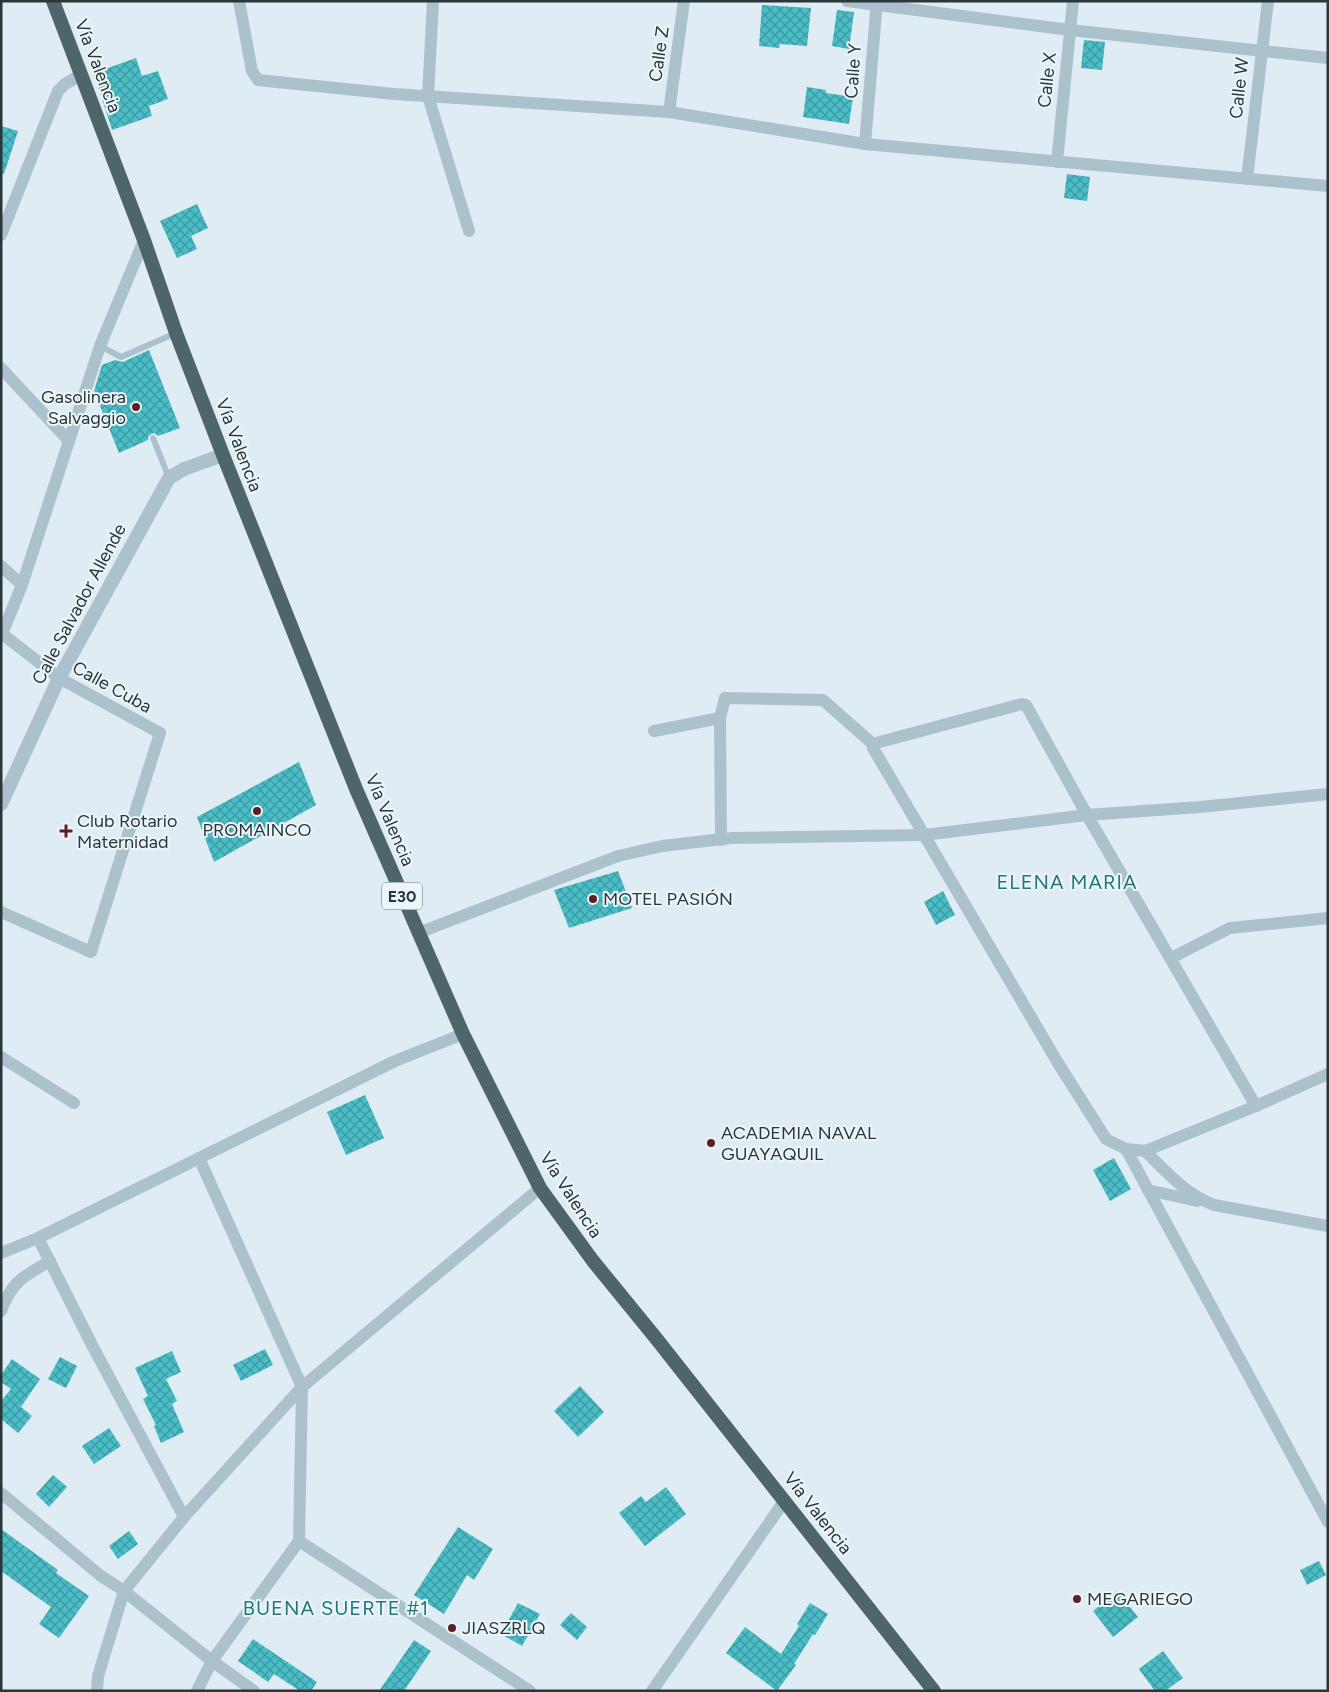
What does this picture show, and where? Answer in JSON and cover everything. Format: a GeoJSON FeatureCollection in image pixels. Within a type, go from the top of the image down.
{"type":"FeatureCollection","features":[{"type":"Feature","properties":{"kind":"highway","name":"Vía Valencia"},"geometry":{"type":"LineString","coordinates":[[53,1],[144,240],[176,333],[223,456],[356,789],[463,1034],[540,1188],[593,1261],[785,1500],[934,1691]]}},
{"type":"Feature","properties":{"kind":"street"},"geometry":{"type":"LineString","coordinates":[[239,1],[252,71],[258,80],[428,96],[669,112],[865,144],[1328,186]]}},
{"type":"Feature","properties":{"kind":"street"},"geometry":{"type":"LineString","coordinates":[[432,1],[428,96],[469,231]]}},
{"type":"Feature","properties":{"kind":"street","name":"Calle Z"},"geometry":{"type":"LineString","coordinates":[[669,112],[684,1]]}},
{"type":"Feature","properties":{"kind":"street"},"geometry":{"type":"LineString","coordinates":[[847,1],[1070,30],[1328,58]]}},
{"type":"Feature","properties":{"kind":"street","name":"Calle X"},"geometry":{"type":"LineString","coordinates":[[1057,162],[1073,1]]}},
{"type":"Feature","properties":{"kind":"street","name":"Calle W"},"geometry":{"type":"LineString","coordinates":[[1247,179],[1268,1]]}},
{"type":"Feature","properties":{"kind":"street","name":"Calle Y"},"geometry":{"type":"LineString","coordinates":[[865,144],[876,4]]}},
{"type":"Feature","properties":{"kind":"street"},"geometry":{"type":"LineString","coordinates":[[1,235],[58,91],[65,84],[81,75]]}},
{"type":"Feature","properties":{"kind":"street"},"geometry":{"type":"LineString","coordinates":[[2,634],[22,585],[100,346],[144,240]]}},
{"type":"Feature","properties":{"kind":"street"},"geometry":{"type":"LineString","coordinates":[[1,368],[69,441]]}},
{"type":"Feature","properties":{"kind":"street"},"geometry":{"type":"LineString","coordinates":[[169,478],[184,469],[223,456]]}},
{"type":"Feature","properties":{"kind":"street","name":"Calle Salvador Allende"},"geometry":{"type":"LineString","coordinates":[[1,804],[59,678],[169,478]]}},
{"type":"Feature","properties":{"kind":"street"},"geometry":{"type":"LineString","coordinates":[[1,566],[22,585]]}},
{"type":"Feature","properties":{"kind":"street","name":"Calle Cuba"},"geometry":{"type":"LineString","coordinates":[[1,912],[91,952],[160,733],[59,678],[2,634]]}},
{"type":"Feature","properties":{"kind":"street"},"geometry":{"type":"LineString","coordinates":[[722,840],[720,718],[725,698],[823,700],[874,745],[924,835],[1058,1063],[1106,1139],[1126,1148],[1145,1151],[1256,1106],[1328,1074]]}},
{"type":"Feature","properties":{"kind":"street"},"geometry":{"type":"LineString","coordinates":[[874,745],[1022,704],[1028,709],[1087,815],[1256,1106]]}},
{"type":"Feature","properties":{"kind":"street"},"geometry":{"type":"LineString","coordinates":[[654,730],[720,718]]}},
{"type":"Feature","properties":{"kind":"street"},"geometry":{"type":"LineString","coordinates":[[418,933],[618,856],[662,846],[722,840],[924,835],[1087,815],[1200,807],[1328,794]]}},
{"type":"Feature","properties":{"kind":"street"},"geometry":{"type":"LineString","coordinates":[[1170,958],[1230,928],[1328,918]]}},
{"type":"Feature","properties":{"kind":"street"},"geometry":{"type":"LineString","coordinates":[[1,1253],[38,1238],[395,1061],[463,1034]]}},
{"type":"Feature","properties":{"kind":"street"},"geometry":{"type":"LineString","coordinates":[[1,1057],[74,1103]]}},
{"type":"Feature","properties":{"kind":"street"},"geometry":{"type":"LineString","coordinates":[[1126,1148],[1328,1522]]}},
{"type":"Feature","properties":{"kind":"street"},"geometry":{"type":"LineString","coordinates":[[1145,1151],[1184,1189],[1200,1200],[1214,1205]]}},
{"type":"Feature","properties":{"kind":"street"},"geometry":{"type":"LineString","coordinates":[[197,1691],[212,1661],[299,1541],[302,1387],[199,1158]]}},
{"type":"Feature","properties":{"kind":"street"},"geometry":{"type":"LineString","coordinates":[[97,1691],[98,1676],[124,1591],[184,1517],[302,1387],[540,1188]]}},
{"type":"Feature","properties":{"kind":"street"},"geometry":{"type":"LineString","coordinates":[[1148,1190],[1214,1205],[1328,1226]]}},
{"type":"Feature","properties":{"kind":"street"},"geometry":{"type":"LineString","coordinates":[[38,1238],[92,1345],[184,1517]]}},
{"type":"Feature","properties":{"kind":"street"},"geometry":{"type":"LineString","coordinates":[[1,1311],[11,1289],[21,1278],[50,1261]]}},
{"type":"Feature","properties":{"kind":"street"},"geometry":{"type":"LineString","coordinates":[[1,1493],[101,1576],[124,1591],[212,1661],[254,1691]]}},
{"type":"Feature","properties":{"kind":"street"},"geometry":{"type":"LineString","coordinates":[[652,1691],[785,1500]]}},
{"type":"Feature","properties":{"kind":"street"},"geometry":{"type":"LineString","coordinates":[[299,1541],[530,1691]]}},
{"type":"Feature","properties":{"kind":"lane"},"geometry":{"type":"LineString","coordinates":[[100,346],[121,357],[176,333]]}},
{"type":"Feature","properties":{"kind":"lane"},"geometry":{"type":"LineString","coordinates":[[153,438],[169,478]]}},
{"type":"Feature","properties":{"kind":"building"},"geometry":{"type":"Polygon","coordinates":[[[762,5],[811,8],[807,46],[780,44],[779,48],[759,46],[762,5]]]}},
{"type":"Feature","properties":{"kind":"building"},"geometry":{"type":"Polygon","coordinates":[[[837,10],[854,12],[849,49],[832,46],[837,10]]]}},
{"type":"Feature","properties":{"kind":"building"},"geometry":{"type":"Polygon","coordinates":[[[1084,40],[1105,42],[1102,70],[1081,68],[1084,40]]]}},
{"type":"Feature","properties":{"kind":"building"},"geometry":{"type":"Polygon","coordinates":[[[136,58],[142,76],[158,71],[168,99],[149,106],[152,116],[112,130],[94,73],[136,58]]]}},
{"type":"Feature","properties":{"kind":"building"},"geometry":{"type":"Polygon","coordinates":[[[807,87],[826,90],[826,93],[853,97],[849,124],[803,117],[807,87]]]}},
{"type":"Feature","properties":{"kind":"building"},"geometry":{"type":"Polygon","coordinates":[[[1,126],[18,131],[4,174],[1,173],[1,126]]]}},
{"type":"Feature","properties":{"kind":"building"},"geometry":{"type":"Polygon","coordinates":[[[1067,174],[1090,177],[1087,201],[1064,198],[1067,174]]]}},
{"type":"Feature","properties":{"kind":"building"},"geometry":{"type":"Polygon","coordinates":[[[197,204],[208,228],[191,236],[197,249],[177,258],[160,221],[197,204]]]}},
{"type":"Feature","properties":{"kind":"building","name":"Gasolinera Salvaggio"},"geometry":{"type":"Polygon","coordinates":[[[149,350],[180,428],[158,436],[154,433],[151,434],[148,440],[119,453],[94,391],[102,365],[115,360],[123,362],[149,350]]]}},
{"type":"Feature","properties":{"kind":"building","name":"PROMAINCO"},"geometry":{"type":"Polygon","coordinates":[[[299,762],[316,805],[214,862],[197,817],[299,762]]]}},
{"type":"Feature","properties":{"kind":"building","name":"MOTEL PASIÓN"},"geometry":{"type":"Polygon","coordinates":[[[618,871],[632,908],[569,928],[554,890],[618,871]]]}},
{"type":"Feature","properties":{"kind":"building"},"geometry":{"type":"Polygon","coordinates":[[[943,891],[955,915],[936,925],[924,902],[943,891]]]}},
{"type":"Feature","properties":{"kind":"building"},"geometry":{"type":"Polygon","coordinates":[[[365,1095],[384,1138],[346,1155],[327,1112],[365,1095]]]}},
{"type":"Feature","properties":{"kind":"building"},"geometry":{"type":"Polygon","coordinates":[[[1114,1158],[1131,1189],[1110,1201],[1093,1170],[1114,1158]]]}},
{"type":"Feature","properties":{"kind":"building"},"geometry":{"type":"Polygon","coordinates":[[[265,1349],[273,1365],[241,1381],[233,1365],[265,1349]]]}},
{"type":"Feature","properties":{"kind":"building"},"geometry":{"type":"Polygon","coordinates":[[[172,1351],[181,1372],[166,1379],[177,1401],[172,1404],[184,1432],[161,1443],[154,1426],[156,1425],[143,1399],[148,1396],[135,1368],[172,1351]]]}},
{"type":"Feature","properties":{"kind":"building"},"geometry":{"type":"Polygon","coordinates":[[[60,1357],[77,1366],[66,1388],[48,1379],[60,1357]]]}},
{"type":"Feature","properties":{"kind":"building"},"geometry":{"type":"Polygon","coordinates":[[[12,1359],[40,1379],[21,1407],[32,1416],[18,1433],[1,1419],[1,1401],[11,1389],[1,1382],[1,1375],[12,1359]]]}},
{"type":"Feature","properties":{"kind":"building"},"geometry":{"type":"Polygon","coordinates":[[[580,1386],[604,1412],[578,1437],[554,1411],[580,1386]]]}},
{"type":"Feature","properties":{"kind":"building"},"geometry":{"type":"Polygon","coordinates":[[[109,1428],[121,1446],[94,1464],[82,1446],[109,1428]]]}},
{"type":"Feature","properties":{"kind":"building"},"geometry":{"type":"Polygon","coordinates":[[[53,1475],[67,1487],[49,1507],[36,1494],[53,1475]]]}},
{"type":"Feature","properties":{"kind":"building"},"geometry":{"type":"Polygon","coordinates":[[[666,1487],[686,1514],[645,1546],[619,1513],[641,1496],[646,1502],[666,1487]]]}},
{"type":"Feature","properties":{"kind":"building"},"geometry":{"type":"Polygon","coordinates":[[[458,1527],[493,1549],[474,1580],[467,1575],[444,1614],[414,1595],[458,1527]]]}},
{"type":"Feature","properties":{"kind":"building"},"geometry":{"type":"Polygon","coordinates":[[[1,1529],[58,1570],[56,1573],[89,1596],[59,1638],[39,1624],[51,1607],[1,1571],[1,1529]]]}},
{"type":"Feature","properties":{"kind":"building"},"geometry":{"type":"Polygon","coordinates":[[[129,1531],[138,1544],[118,1559],[109,1546],[129,1531]]]}},
{"type":"Feature","properties":{"kind":"building"},"geometry":{"type":"Polygon","coordinates":[[[1319,1561],[1326,1575],[1307,1585],[1300,1570],[1319,1561]]]}},
{"type":"Feature","properties":{"kind":"building"},"geometry":{"type":"Polygon","coordinates":[[[1117,1591],[1138,1617],[1113,1637],[1093,1611],[1117,1591]]]}},
{"type":"Feature","properties":{"kind":"building"},"geometry":{"type":"Polygon","coordinates":[[[518,1603],[540,1614],[522,1646],[501,1634],[518,1603]]]}},
{"type":"Feature","properties":{"kind":"building"},"geometry":{"type":"Polygon","coordinates":[[[810,1603],[828,1614],[777,1691],[726,1653],[745,1627],[781,1654],[799,1626],[797,1624],[810,1603]]]}},
{"type":"Feature","properties":{"kind":"building"},"geometry":{"type":"Polygon","coordinates":[[[571,1613],[587,1627],[577,1640],[560,1625],[571,1613]]]}},
{"type":"Feature","properties":{"kind":"building"},"geometry":{"type":"Polygon","coordinates":[[[253,1639],[317,1682],[311,1691],[300,1691],[274,1674],[268,1682],[238,1661],[253,1639]]]}},
{"type":"Feature","properties":{"kind":"building"},"geometry":{"type":"Polygon","coordinates":[[[414,1640],[431,1651],[404,1691],[379,1691],[414,1640]]]}},
{"type":"Feature","properties":{"kind":"building"},"geometry":{"type":"Polygon","coordinates":[[[1163,1651],[1183,1678],[1165,1691],[1155,1691],[1139,1669],[1163,1651]]]}},
{"type":"Feature","properties":{"kind":"place","name":"Gasolinera Salvaggio"},"geometry":{"type":"Point","coordinates":[136,407]}},
{"type":"Feature","properties":{"kind":"place","name":"PROMAINCO"},"geometry":{"type":"Point","coordinates":[257,811]}},
{"type":"Feature","properties":{"kind":"place","name":"Club Rotario Maternidad"},"geometry":{"type":"Point","coordinates":[66,831]}},
{"type":"Feature","properties":{"kind":"place","name":"MOTEL PASIÓN"},"geometry":{"type":"Point","coordinates":[593,899]}},
{"type":"Feature","properties":{"kind":"place","name":"ACADEMIA NAVAL GUAYAQUIL"},"geometry":{"type":"Point","coordinates":[711,1143]}},
{"type":"Feature","properties":{"kind":"place","name":"MEGARIEGO"},"geometry":{"type":"Point","coordinates":[1077,1599]}},
{"type":"Feature","properties":{"kind":"place","name":"JIASZRLQ"},"geometry":{"type":"Point","coordinates":[452,1628]}},
{"type":"Feature","properties":{"kind":"district","name":"ELENA MARIA"},"geometry":{"type":"Point","coordinates":[1067,882]}},
{"type":"Feature","properties":{"kind":"district","name":"BUENA SUERTE #1"},"geometry":{"type":"Point","coordinates":[336,1608]}}]}
